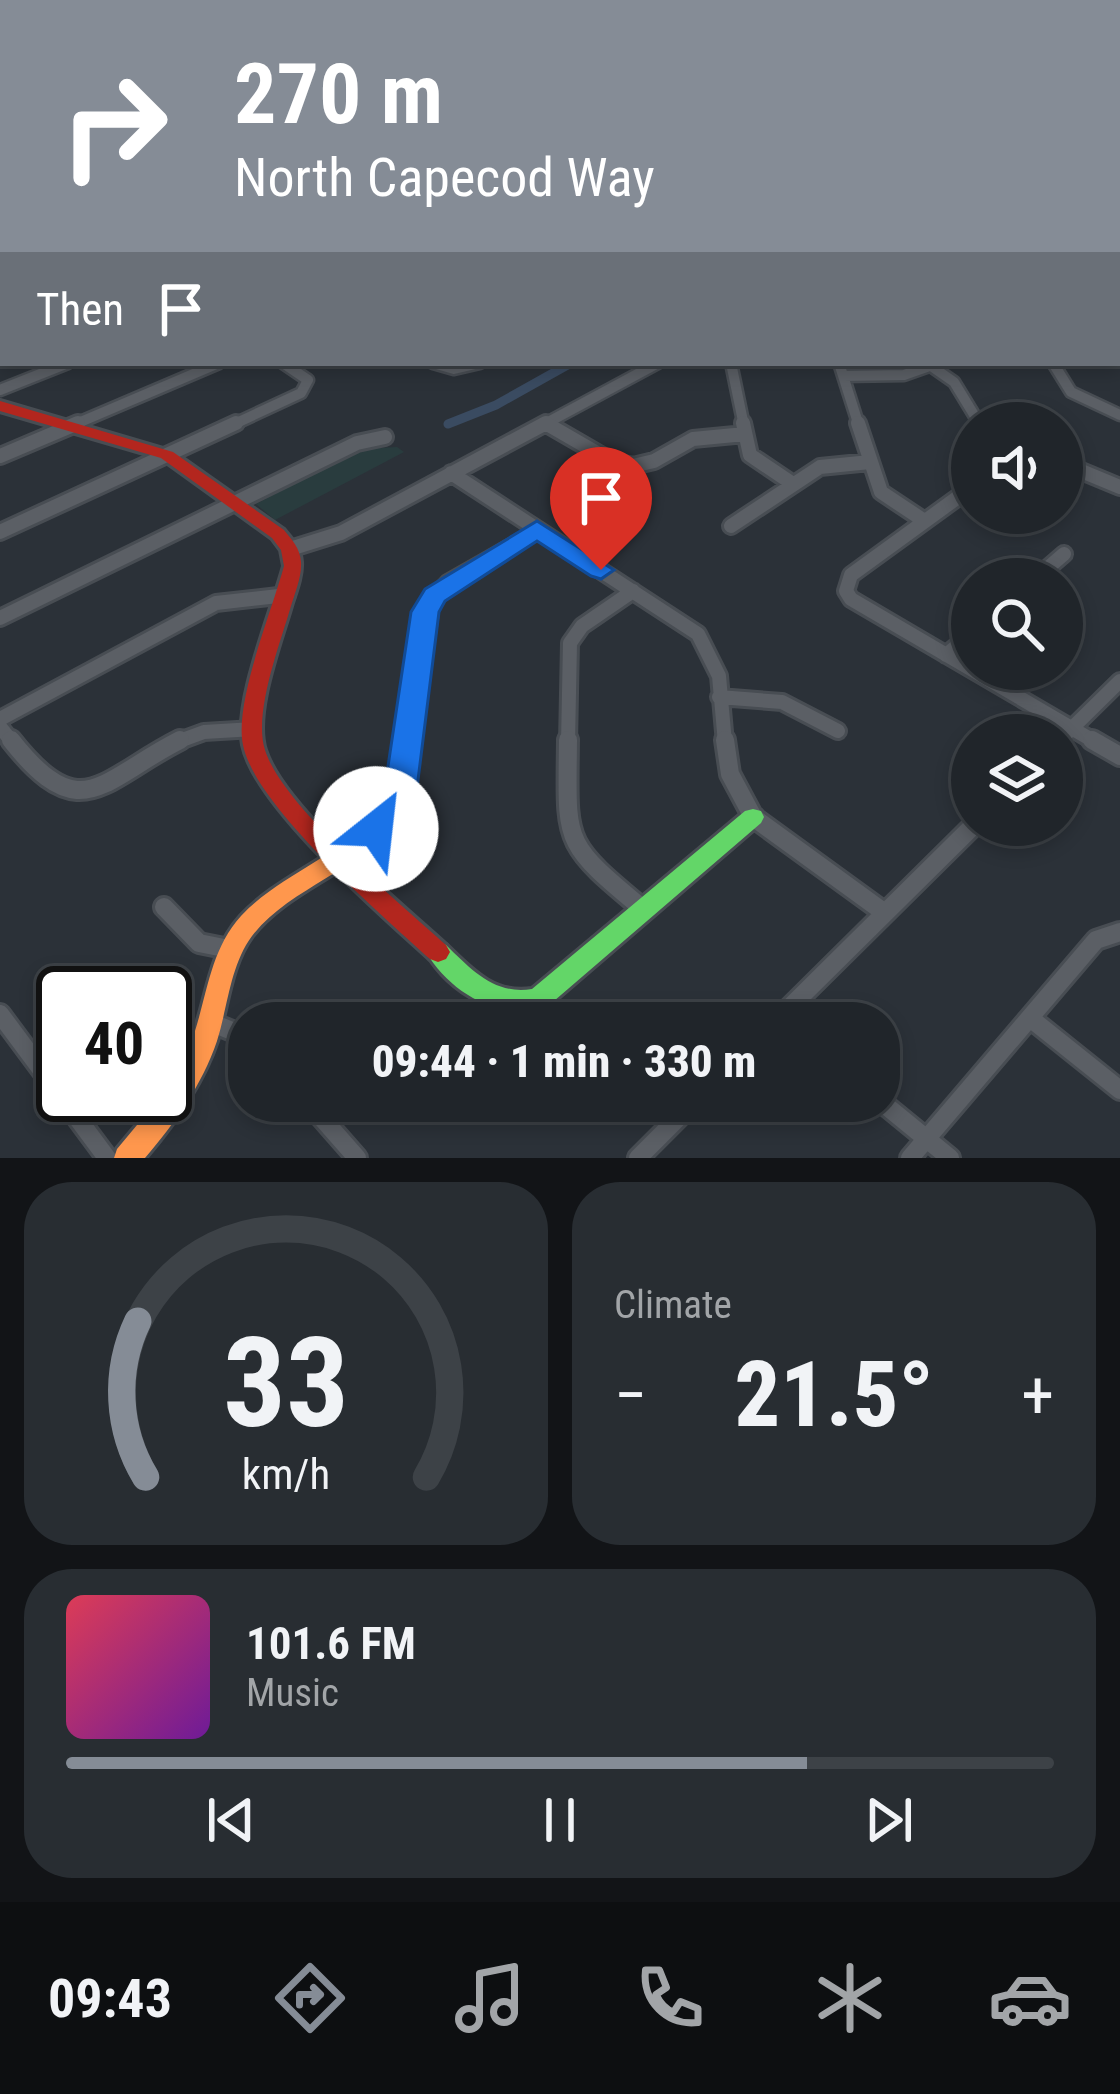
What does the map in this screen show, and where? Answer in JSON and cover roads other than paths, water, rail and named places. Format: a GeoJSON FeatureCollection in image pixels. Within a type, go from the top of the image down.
{"type":"FeatureCollection","features":[{"type":"Feature","properties":{"kind":"street"},"geometry":{"type":"LineString","coordinates":[[0,390],[60,366]]}},
{"type":"Feature","properties":{"kind":"street"},"geometry":{"type":"LineString","coordinates":[[0,456],[212,366]]}},
{"type":"Feature","properties":{"kind":"street"},"geometry":{"type":"LineString","coordinates":[[0,532],[301,393],[308,380],[287,366]]}},
{"type":"Feature","properties":{"kind":"street"},"geometry":{"type":"LineString","coordinates":[[290,549],[341,533],[653,366]]}},
{"type":"Feature","properties":{"kind":"street"},"geometry":{"type":"LineString","coordinates":[[732,366],[755,462],[793,484]]}},
{"type":"Feature","properties":{"kind":"street"},"geometry":{"type":"LineString","coordinates":[[923,520],[880,492],[841,370],[894,376],[927,366]]}},
{"type":"Feature","properties":{"kind":"street"},"geometry":{"type":"LineString","coordinates":[[936,366],[966,402]]}},
{"type":"Feature","properties":{"kind":"street"},"geometry":{"type":"LineString","coordinates":[[1055,366],[1071,392],[1120,416]]}},
{"type":"Feature","properties":{"kind":"street"},"geometry":{"type":"LineString","coordinates":[[0,406],[167,455],[238,502],[290,549],[293,566],[254,729],[254,751],[263,770],[338,856],[484,996],[513,1005],[538,999],[753,817]]}},
{"type":"Feature","properties":{"kind":"street"},"geometry":{"type":"LineString","coordinates":[[547,424],[621,465],[644,465],[703,436],[745,434]]}},
{"type":"Feature","properties":{"kind":"street"},"geometry":{"type":"LineString","coordinates":[[0,618],[357,443],[385,437]]}},
{"type":"Feature","properties":{"kind":"street"},"geometry":{"type":"LineString","coordinates":[[731,526],[830,464],[870,462]]}},
{"type":"Feature","properties":{"kind":"street"},"geometry":{"type":"LineString","coordinates":[[1083,472],[1120,487]]}},
{"type":"Feature","properties":{"kind":"street"},"geometry":{"type":"LineString","coordinates":[[451,473],[705,642],[715,660],[730,785],[753,817],[886,913]]}},
{"type":"Feature","properties":{"kind":"street"},"geometry":{"type":"LineString","coordinates":[[951,501],[851,575],[845,586],[851,599],[1037,714]]}},
{"type":"Feature","properties":{"kind":"street"},"geometry":{"type":"LineString","coordinates":[[127,1158],[182,1089],[210,1022],[229,949],[262,910],[376,829],[400,796],[429,603],[450,581],[537,529]]}},
{"type":"Feature","properties":{"kind":"street"},"geometry":{"type":"LineString","coordinates":[[1059,558],[1064,554]]}},
{"type":"Feature","properties":{"kind":"street"},"geometry":{"type":"LineString","coordinates":[[633,591],[582,626],[570,643],[566,816],[577,852],[643,909]]}},
{"type":"Feature","properties":{"kind":"street"},"geometry":{"type":"LineString","coordinates":[[254,729],[186,736],[103,784],[76,790],[52,785],[0,723],[216,603],[287,595]]}},
{"type":"Feature","properties":{"kind":"street"},"geometry":{"type":"LineString","coordinates":[[946,656],[951,652]]}},
{"type":"Feature","properties":{"kind":"street"},"geometry":{"type":"LineString","coordinates":[[1083,717],[1120,681]]}},
{"type":"Feature","properties":{"kind":"street"},"geometry":{"type":"LineString","coordinates":[[719,697],[789,701],[815,712],[838,731]]}},
{"type":"Feature","properties":{"kind":"street"},"geometry":{"type":"LineString","coordinates":[[1083,740],[1120,756]]}},
{"type":"Feature","properties":{"kind":"street"},"geometry":{"type":"LineString","coordinates":[[798,1002],[953,846]]}},
{"type":"Feature","properties":{"kind":"street"},"geometry":{"type":"LineString","coordinates":[[164,907],[199,943],[229,949]]}},
{"type":"Feature","properties":{"kind":"street"},"geometry":{"type":"LineString","coordinates":[[910,1158],[1096,940],[1120,932]]}},
{"type":"Feature","properties":{"kind":"street"},"geometry":{"type":"LineString","coordinates":[[0,1014],[107,1158]]}},
{"type":"Feature","properties":{"kind":"street"},"geometry":{"type":"LineString","coordinates":[[1030,1018],[1120,1090]]}},
{"type":"Feature","properties":{"kind":"street"},"geometry":{"type":"LineString","coordinates":[[210,1022],[228,1029]]}},
{"type":"Feature","properties":{"kind":"street"},"geometry":{"type":"LineString","coordinates":[[900,1117],[950,1158]]}},
{"type":"Feature","properties":{"kind":"street"},"geometry":{"type":"LineString","coordinates":[[325,1122],[357,1158]]}},
{"type":"Feature","properties":{"kind":"street"},"geometry":{"type":"LineString","coordinates":[[638,1158],[674,1122]]}},
{"type":"Feature","properties":{"kind":"waterway"},"geometry":{"type":"LineString","coordinates":[[448,424],[496,405],[566,366]]}}]}
